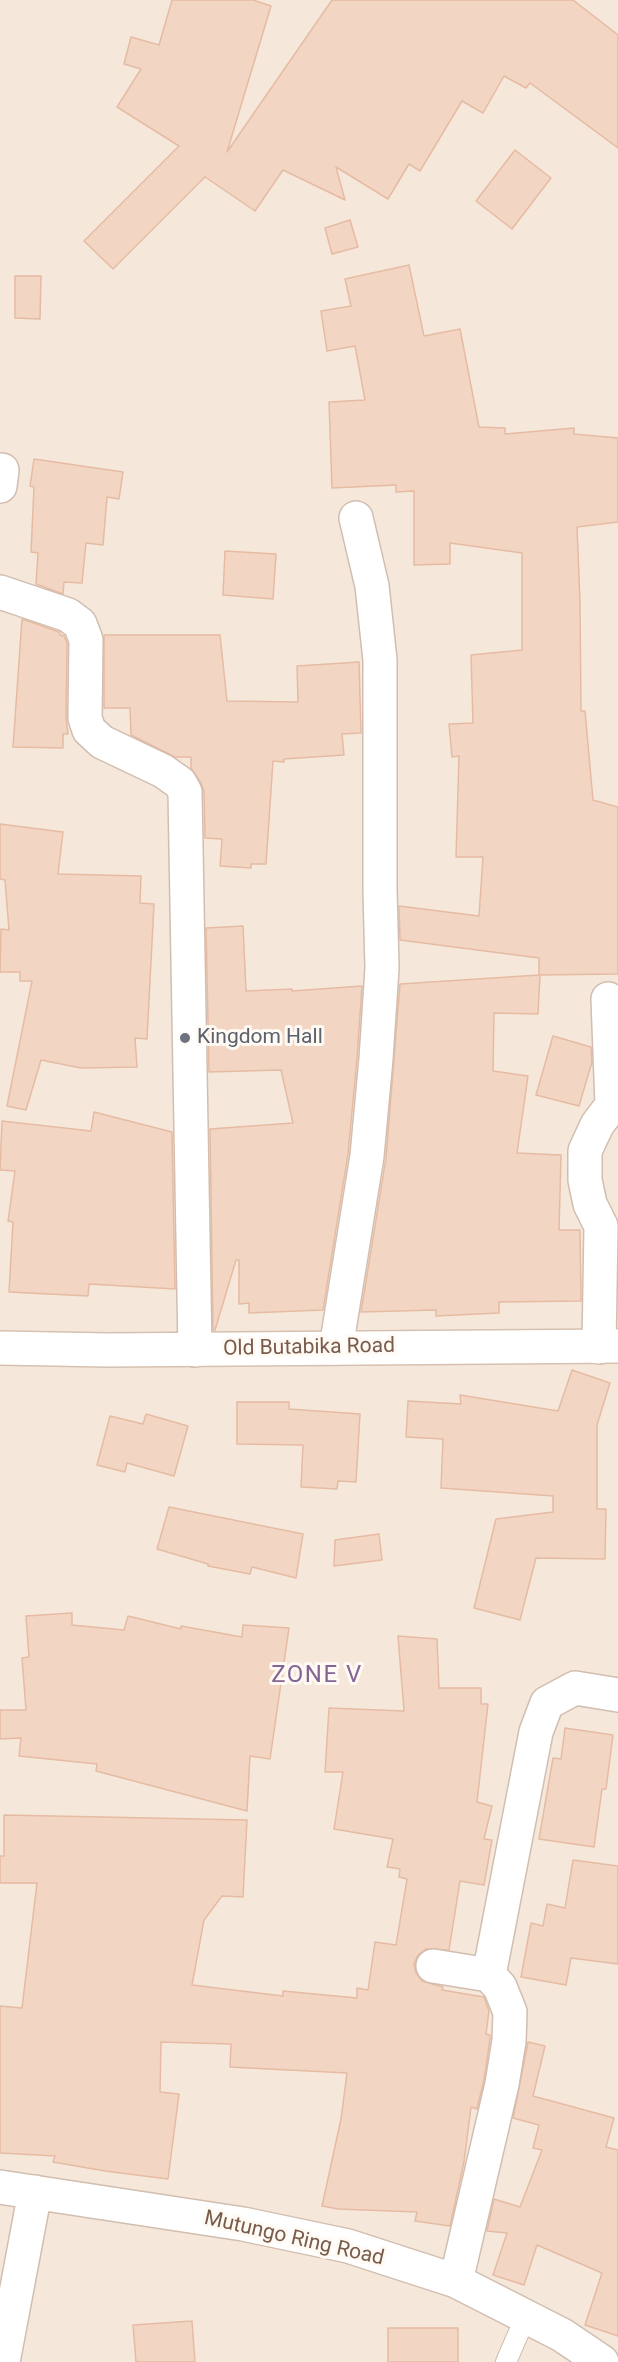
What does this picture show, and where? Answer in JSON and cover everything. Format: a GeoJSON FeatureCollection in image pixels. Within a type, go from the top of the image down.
{"type":"FeatureCollection","features":[{"type":"Feature","properties":{"kind":"street"},"geometry":{"type":"LineString","coordinates":[[336,1348],[367,1156],[382,968],[380,660],[372,586],[356,518]]}},
{"type":"Feature","properties":{"kind":"street"},"geometry":{"type":"LineString","coordinates":[[0,592],[68,615],[80,624],[86,640],[85,718],[89,730],[102,742],[163,771],[180,783],[185,792],[195,1350]]}},
{"type":"Feature","properties":{"kind":"street"},"geometry":{"type":"LineString","coordinates":[[608,999],[612,1105],[597,1125],[585,1151],[585,1180],[590,1204],[601,1226],[608,1346]]}},
{"type":"Feature","properties":{"kind":"street","name":"Old Butabika Road"},"geometry":{"type":"LineString","coordinates":[[0,1348],[195,1350],[608,1346]]}},
{"type":"Feature","properties":{"kind":"street"},"geometry":{"type":"LineString","coordinates":[[489,1975],[536,1732],[547,1703],[574,1688],[618,1695]]}},
{"type":"Feature","properties":{"kind":"street"},"geometry":{"type":"LineString","coordinates":[[433,1966],[489,1975],[501,1987],[510,2012],[509,2041],[502,2084],[456,2281]]}},
{"type":"Feature","properties":{"kind":"street","name":"Mutungo Ring Road"},"geometry":{"type":"LineString","coordinates":[[0,2187],[243,2224],[348,2246],[456,2281],[562,2335],[602,2362]]}},
{"type":"Feature","properties":{"kind":"street"},"geometry":{"type":"LineString","coordinates":[[3,2362],[35,2192]]}},
{"type":"Feature","properties":{"kind":"lane"},"geometry":{"type":"LineString","coordinates":[[506,2362],[525,2316]]}},
{"type":"Feature","properties":{"kind":"shaded area"},"geometry":{"type":"Polygon","coordinates":[[[0,0],[618,0],[618,2362],[0,2362],[0,0]]]}},
{"type":"Feature","properties":{"kind":"building"},"geometry":{"type":"Polygon","coordinates":[[[172,0],[253,0],[271,6],[227,152],[332,0],[573,0],[618,35],[618,148],[530,83],[526,88],[504,76],[483,113],[462,101],[420,171],[409,164],[388,199],[336,167],[345,200],[283,170],[255,211],[205,177],[113,269],[84,241],[179,146],[117,107],[141,69],[124,64],[131,37],[159,45],[172,0]]]}},
{"type":"Feature","properties":{"kind":"building"},"geometry":{"type":"Polygon","coordinates":[[[515,150],[551,178],[512,229],[476,201],[515,150]]]}},
{"type":"Feature","properties":{"kind":"building"},"geometry":{"type":"Polygon","coordinates":[[[350,220],[358,247],[332,254],[325,228],[350,220]]]}},
{"type":"Feature","properties":{"kind":"building"},"geometry":{"type":"Polygon","coordinates":[[[409,265],[424,336],[460,329],[479,427],[505,428],[505,434],[574,428],[574,434],[618,438],[618,522],[577,527],[581,711],[585,711],[593,800],[618,807],[618,974],[540,975],[538,1014],[494,1013],[493,1071],[528,1076],[517,1153],[561,1155],[559,1230],[580,1230],[581,1301],[499,1302],[499,1313],[436,1316],[436,1310],[361,1312],[386,1158],[400,984],[539,975],[539,958],[400,940],[399,906],[479,916],[483,857],[456,857],[459,756],[452,757],[449,724],[473,723],[471,655],[522,650],[522,553],[450,543],[450,564],[414,565],[414,491],[396,492],[396,485],[332,488],[329,402],[365,400],[355,346],[327,351],[321,311],[351,306],[345,279],[409,265]]]}},
{"type":"Feature","properties":{"kind":"building"},"geometry":{"type":"Polygon","coordinates":[[[15,276],[41,276],[40,319],[15,318],[15,276]]]}},
{"type":"Feature","properties":{"kind":"building"},"geometry":{"type":"Polygon","coordinates":[[[34,459],[123,472],[119,499],[107,497],[103,545],[86,543],[82,583],[64,582],[63,594],[36,584],[38,553],[31,552],[34,487],[30,486],[34,459]]]}},
{"type":"Feature","properties":{"kind":"building"},"geometry":{"type":"Polygon","coordinates":[[[225,551],[276,554],[273,599],[223,595],[225,551]]]}},
{"type":"Feature","properties":{"kind":"building"},"geometry":{"type":"Polygon","coordinates":[[[22,619],[59,632],[67,643],[66,718],[68,734],[63,734],[63,748],[13,747],[22,619]]]}},
{"type":"Feature","properties":{"kind":"building"},"geometry":{"type":"Polygon","coordinates":[[[104,635],[220,635],[227,701],[298,702],[297,666],[359,662],[361,733],[342,734],[344,755],[284,759],[284,762],[273,761],[266,864],[251,864],[251,868],[220,866],[222,839],[205,838],[204,791],[191,768],[191,757],[175,757],[131,735],[130,708],[104,708],[104,635]]]}},
{"type":"Feature","properties":{"kind":"building"},"geometry":{"type":"Polygon","coordinates":[[[0,824],[63,832],[58,874],[141,876],[140,903],[154,904],[147,1039],[135,1038],[137,1067],[81,1068],[41,1060],[26,1110],[7,1106],[32,981],[20,981],[20,972],[0,972],[1,929],[9,930],[5,880],[0,879],[0,824]]]}},
{"type":"Feature","properties":{"kind":"building"},"geometry":{"type":"Polygon","coordinates":[[[243,926],[246,991],[292,989],[292,991],[362,986],[357,1058],[348,1154],[323,1310],[249,1313],[249,1303],[239,1304],[239,1260],[236,1260],[215,1330],[213,1330],[210,1129],[293,1123],[281,1070],[209,1072],[206,928],[243,926]]]}},
{"type":"Feature","properties":{"kind":"building"},"geometry":{"type":"Polygon","coordinates":[[[553,1036],[591,1047],[592,1062],[579,1106],[536,1095],[553,1036]]]}},
{"type":"Feature","properties":{"kind":"building"},"geometry":{"type":"Polygon","coordinates":[[[94,1112],[172,1132],[175,1289],[89,1284],[88,1296],[9,1292],[13,1222],[8,1221],[15,1171],[0,1170],[2,1121],[91,1131],[94,1112]]]}},
{"type":"Feature","properties":{"kind":"building"},"geometry":{"type":"Polygon","coordinates":[[[572,1370],[610,1383],[597,1425],[597,1509],[606,1509],[605,1559],[536,1558],[520,1620],[474,1608],[496,1519],[553,1512],[553,1496],[441,1488],[443,1439],[406,1437],[408,1401],[461,1404],[460,1395],[558,1411],[572,1370]]]}},
{"type":"Feature","properties":{"kind":"building"},"geometry":{"type":"Polygon","coordinates":[[[237,1402],[289,1402],[289,1409],[360,1414],[356,1482],[338,1481],[337,1489],[301,1487],[303,1445],[237,1444],[237,1402]]]}},
{"type":"Feature","properties":{"kind":"building"},"geometry":{"type":"Polygon","coordinates":[[[146,1414],[188,1426],[174,1476],[127,1463],[125,1472],[97,1465],[110,1416],[143,1424],[146,1414]]]}},
{"type":"Feature","properties":{"kind":"building"},"geometry":{"type":"Polygon","coordinates":[[[169,1507],[303,1534],[296,1578],[252,1567],[250,1574],[208,1566],[208,1564],[157,1549],[169,1507]]]}},
{"type":"Feature","properties":{"kind":"building"},"geometry":{"type":"Polygon","coordinates":[[[379,1534],[382,1560],[334,1566],[335,1540],[379,1534]]]}},
{"type":"Feature","properties":{"kind":"building"},"geometry":{"type":"Polygon","coordinates":[[[72,1613],[72,1625],[124,1630],[128,1616],[181,1629],[181,1626],[242,1637],[243,1625],[289,1628],[270,1759],[250,1756],[247,1811],[96,1771],[97,1764],[19,1756],[21,1738],[0,1739],[0,1710],[26,1710],[22,1658],[29,1657],[26,1616],[72,1613]]]}},
{"type":"Feature","properties":{"kind":"building"},"geometry":{"type":"Polygon","coordinates":[[[398,1636],[437,1639],[439,1688],[481,1688],[481,1704],[488,1704],[477,1802],[492,1806],[484,1839],[492,1840],[484,1885],[460,1881],[449,1950],[426,1949],[418,1955],[414,1964],[416,1973],[422,1981],[443,1987],[442,1990],[484,1997],[489,2011],[486,2034],[490,2035],[490,2039],[484,2080],[477,2109],[471,2107],[464,2162],[450,2226],[415,2221],[417,2212],[338,2209],[322,2206],[341,2119],[347,2073],[230,2067],[231,2044],[161,2042],[160,2092],[179,2094],[168,2179],[53,2162],[55,2156],[0,2153],[0,2006],[22,2008],[37,1883],[0,1883],[0,1856],[4,1856],[4,1815],[247,1820],[243,1897],[222,1896],[204,1920],[192,1985],[283,1996],[283,1991],[357,1998],[357,1988],[368,1990],[375,1942],[396,1945],[407,1879],[399,1877],[400,1869],[387,1867],[393,1839],[334,1829],[343,1772],[325,1772],[329,1708],[404,1711],[398,1636]]]}},
{"type":"Feature","properties":{"kind":"building"},"geometry":{"type":"Polygon","coordinates":[[[565,1728],[613,1735],[606,1789],[602,1789],[594,1847],[539,1839],[553,1758],[561,1759],[565,1728]]]}},
{"type":"Feature","properties":{"kind":"building"},"geometry":{"type":"Polygon","coordinates":[[[573,1860],[618,1866],[618,1964],[571,1958],[566,1985],[521,1977],[531,1923],[543,1926],[547,1904],[565,1908],[573,1860]]]}},
{"type":"Feature","properties":{"kind":"building"},"geometry":{"type":"Polygon","coordinates":[[[528,2042],[545,2046],[533,2096],[614,2118],[606,2147],[618,2150],[618,2336],[585,2325],[602,2273],[537,2245],[524,2285],[493,2275],[507,2233],[487,2231],[494,2199],[520,2207],[542,2150],[533,2148],[539,2125],[513,2118],[528,2042]]]}},
{"type":"Feature","properties":{"kind":"building"},"geometry":{"type":"Polygon","coordinates":[[[192,2321],[195,2362],[136,2362],[133,2325],[192,2321]]]}},
{"type":"Feature","properties":{"kind":"building"},"geometry":{"type":"Polygon","coordinates":[[[388,2328],[458,2328],[458,2362],[388,2362],[388,2328]]]}},
{"type":"Feature","properties":{"kind":"place","name":"Kingdom Hall"},"geometry":{"type":"Point","coordinates":[185,1038]}},
{"type":"Feature","properties":{"kind":"district","name":"ZONE V"},"geometry":{"type":"Point","coordinates":[317,1676]}}]}
